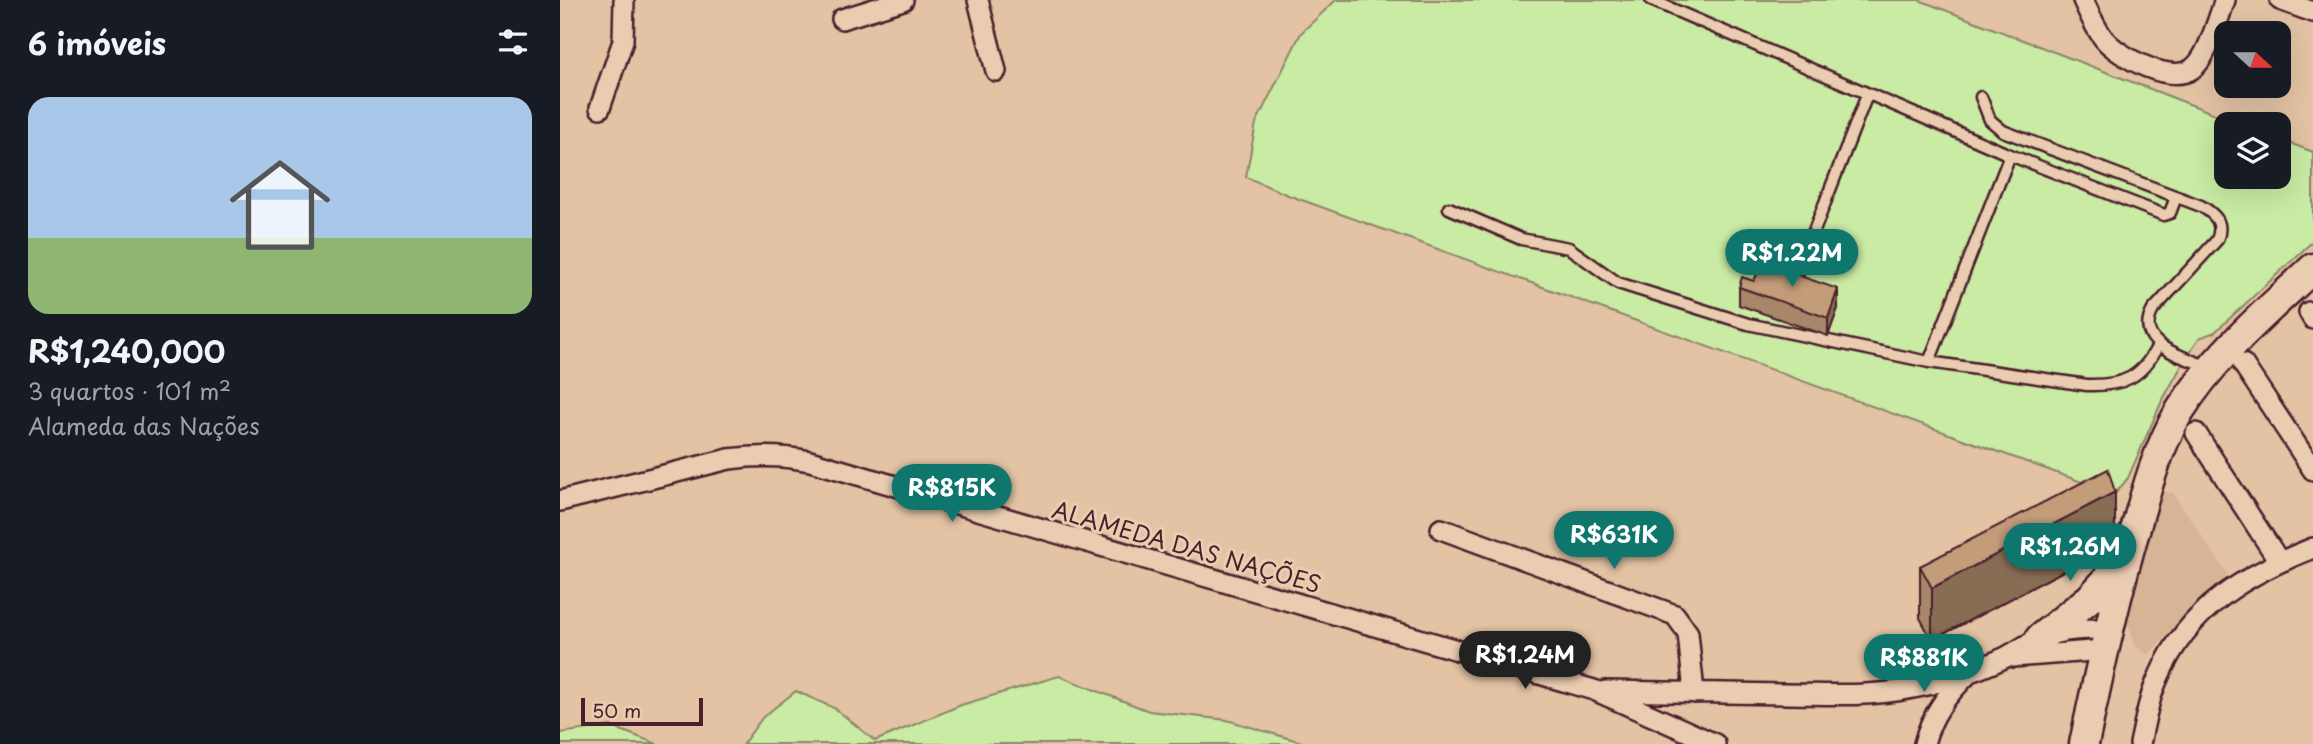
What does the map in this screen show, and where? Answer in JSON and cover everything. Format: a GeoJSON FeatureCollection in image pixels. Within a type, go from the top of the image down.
{"type":"FeatureCollection","features":[{"type":"Feature","properties":{"kind":"main road"},"geometry":{"type":"LineString","coordinates":[[2084,744],[2106,640],[2128,556],[2151,474],[2165,440],[2179,412],[2211,369],[2313,268]]}},
{"type":"Feature","properties":{"kind":"main road"},"geometry":{"type":"LineString","coordinates":[[2040,638],[2090,598],[2128,556]]}},
{"type":"Feature","properties":{"kind":"street"},"geometry":{"type":"LineString","coordinates":[[600,108],[623,41],[624,0]]}},
{"type":"Feature","properties":{"kind":"street"},"geometry":{"type":"LineString","coordinates":[[842,19],[903,0]]}},
{"type":"Feature","properties":{"kind":"street"},"geometry":{"type":"LineString","coordinates":[[978,0],[996,71]]}},
{"type":"Feature","properties":{"kind":"street"},"geometry":{"type":"LineString","coordinates":[[2083,0],[2103,38],[2114,49],[2128,58],[2174,74],[2184,73],[2200,61],[2225,0]]}},
{"type":"Feature","properties":{"kind":"street"},"geometry":{"type":"LineString","coordinates":[[2280,0],[2313,12]]}},
{"type":"Feature","properties":{"kind":"street"},"geometry":{"type":"LineString","coordinates":[[2244,364],[2313,470]]}},
{"type":"Feature","properties":{"kind":"street"},"geometry":{"type":"LineString","coordinates":[[2196,433],[2279,561]]}},
{"type":"Feature","properties":{"kind":"street","name":"ALAMEDA DAS NAÇÕES"},"geometry":{"type":"LineString","coordinates":[[560,501],[729,459],[755,455],[810,461],[1594,690],[1715,744]]}},
{"type":"Feature","properties":{"kind":"street"},"geometry":{"type":"LineString","coordinates":[[1441,529],[1675,615],[1688,633],[1694,693]]}},
{"type":"Feature","properties":{"kind":"street"},"geometry":{"type":"LineString","coordinates":[[2140,744],[2149,704],[2172,650],[2211,604],[2235,585],[2279,561],[2313,548]]}},
{"type":"Feature","properties":{"kind":"street","name":"ALAMEDA DAS NAÇÕES"},"geometry":{"type":"LineString","coordinates":[[1594,690],[1865,694],[1935,683],[2005,657],[2040,638],[2079,629],[2106,640]]}},
{"type":"Feature","properties":{"kind":"street","name":"ALAMEDA DAS NAÇÕES"},"geometry":{"type":"LineString","coordinates":[[2005,657],[2106,640]]}},
{"type":"Feature","properties":{"kind":"street","name":"ALAMEDA DAS NAÇÕES"},"geometry":{"type":"LineString","coordinates":[[1924,744],[1936,712],[1949,693],[1971,671]]}},
{"type":"Feature","properties":{"kind":"lane"},"geometry":{"type":"LineString","coordinates":[[1651,0],[2010,155],[2164,215],[2170,213],[2176,197]]}},
{"type":"Feature","properties":{"kind":"lane"},"geometry":{"type":"LineString","coordinates":[[1796,277],[1867,95]]}},
{"type":"Feature","properties":{"kind":"lane"},"geometry":{"type":"LineString","coordinates":[[1981,97],[1990,120],[2003,131],[2176,197],[2209,211],[2220,223],[2220,231],[2211,248],[2153,310],[2147,327],[2158,345],[2211,369]]}},
{"type":"Feature","properties":{"kind":"lane"},"geometry":{"type":"LineString","coordinates":[[1929,362],[2010,155]]}},
{"type":"Feature","properties":{"kind":"lane"},"geometry":{"type":"LineString","coordinates":[[1449,208],[1521,239],[1569,248],[1618,283],[1748,324],[1929,362],[2104,386],[2130,379],[2141,371],[2158,345]]}},
{"type":"Feature","properties":{"kind":"shaded area"},"geometry":{"type":"Polygon","coordinates":[[[2162,491],[2173,493],[2228,575],[2148,655],[2135,645],[2126,616],[2138,562],[2162,491]]]}},
{"type":"Feature","properties":{"kind":"green space"},"geometry":{"type":"Polygon","coordinates":[[[1336,0],[1919,0],[2214,114],[2214,189],[2291,189],[2291,144],[2313,152],[2313,241],[2215,332],[2199,338],[2161,403],[2128,478],[2115,494],[1288,195],[1246,177],[1256,123],[1301,33],[1336,0]]]}},
{"type":"Feature","properties":{"kind":"green space"},"geometry":{"type":"Polygon","coordinates":[[[1059,676],[1149,711],[1227,720],[1308,744],[743,744],[763,717],[796,691],[836,709],[875,741],[961,705],[1059,676]]]}},
{"type":"Feature","properties":{"kind":"green space"},"geometry":{"type":"Polygon","coordinates":[[[610,726],[657,744],[560,744],[560,733],[610,726]]]}},
{"type":"Feature","properties":{"kind":"building"},"geometry":{"type":"Polygon","coordinates":[[[1790,257],[1800,276],[1838,289],[1828,318],[1739,287],[1742,277],[1754,281],[1757,274],[1790,257]]]}},
{"type":"Feature","properties":{"kind":"building"},"geometry":{"type":"Polygon","coordinates":[[[2108,469],[2115,492],[1932,588],[1920,566],[2108,469]]]}}]}
